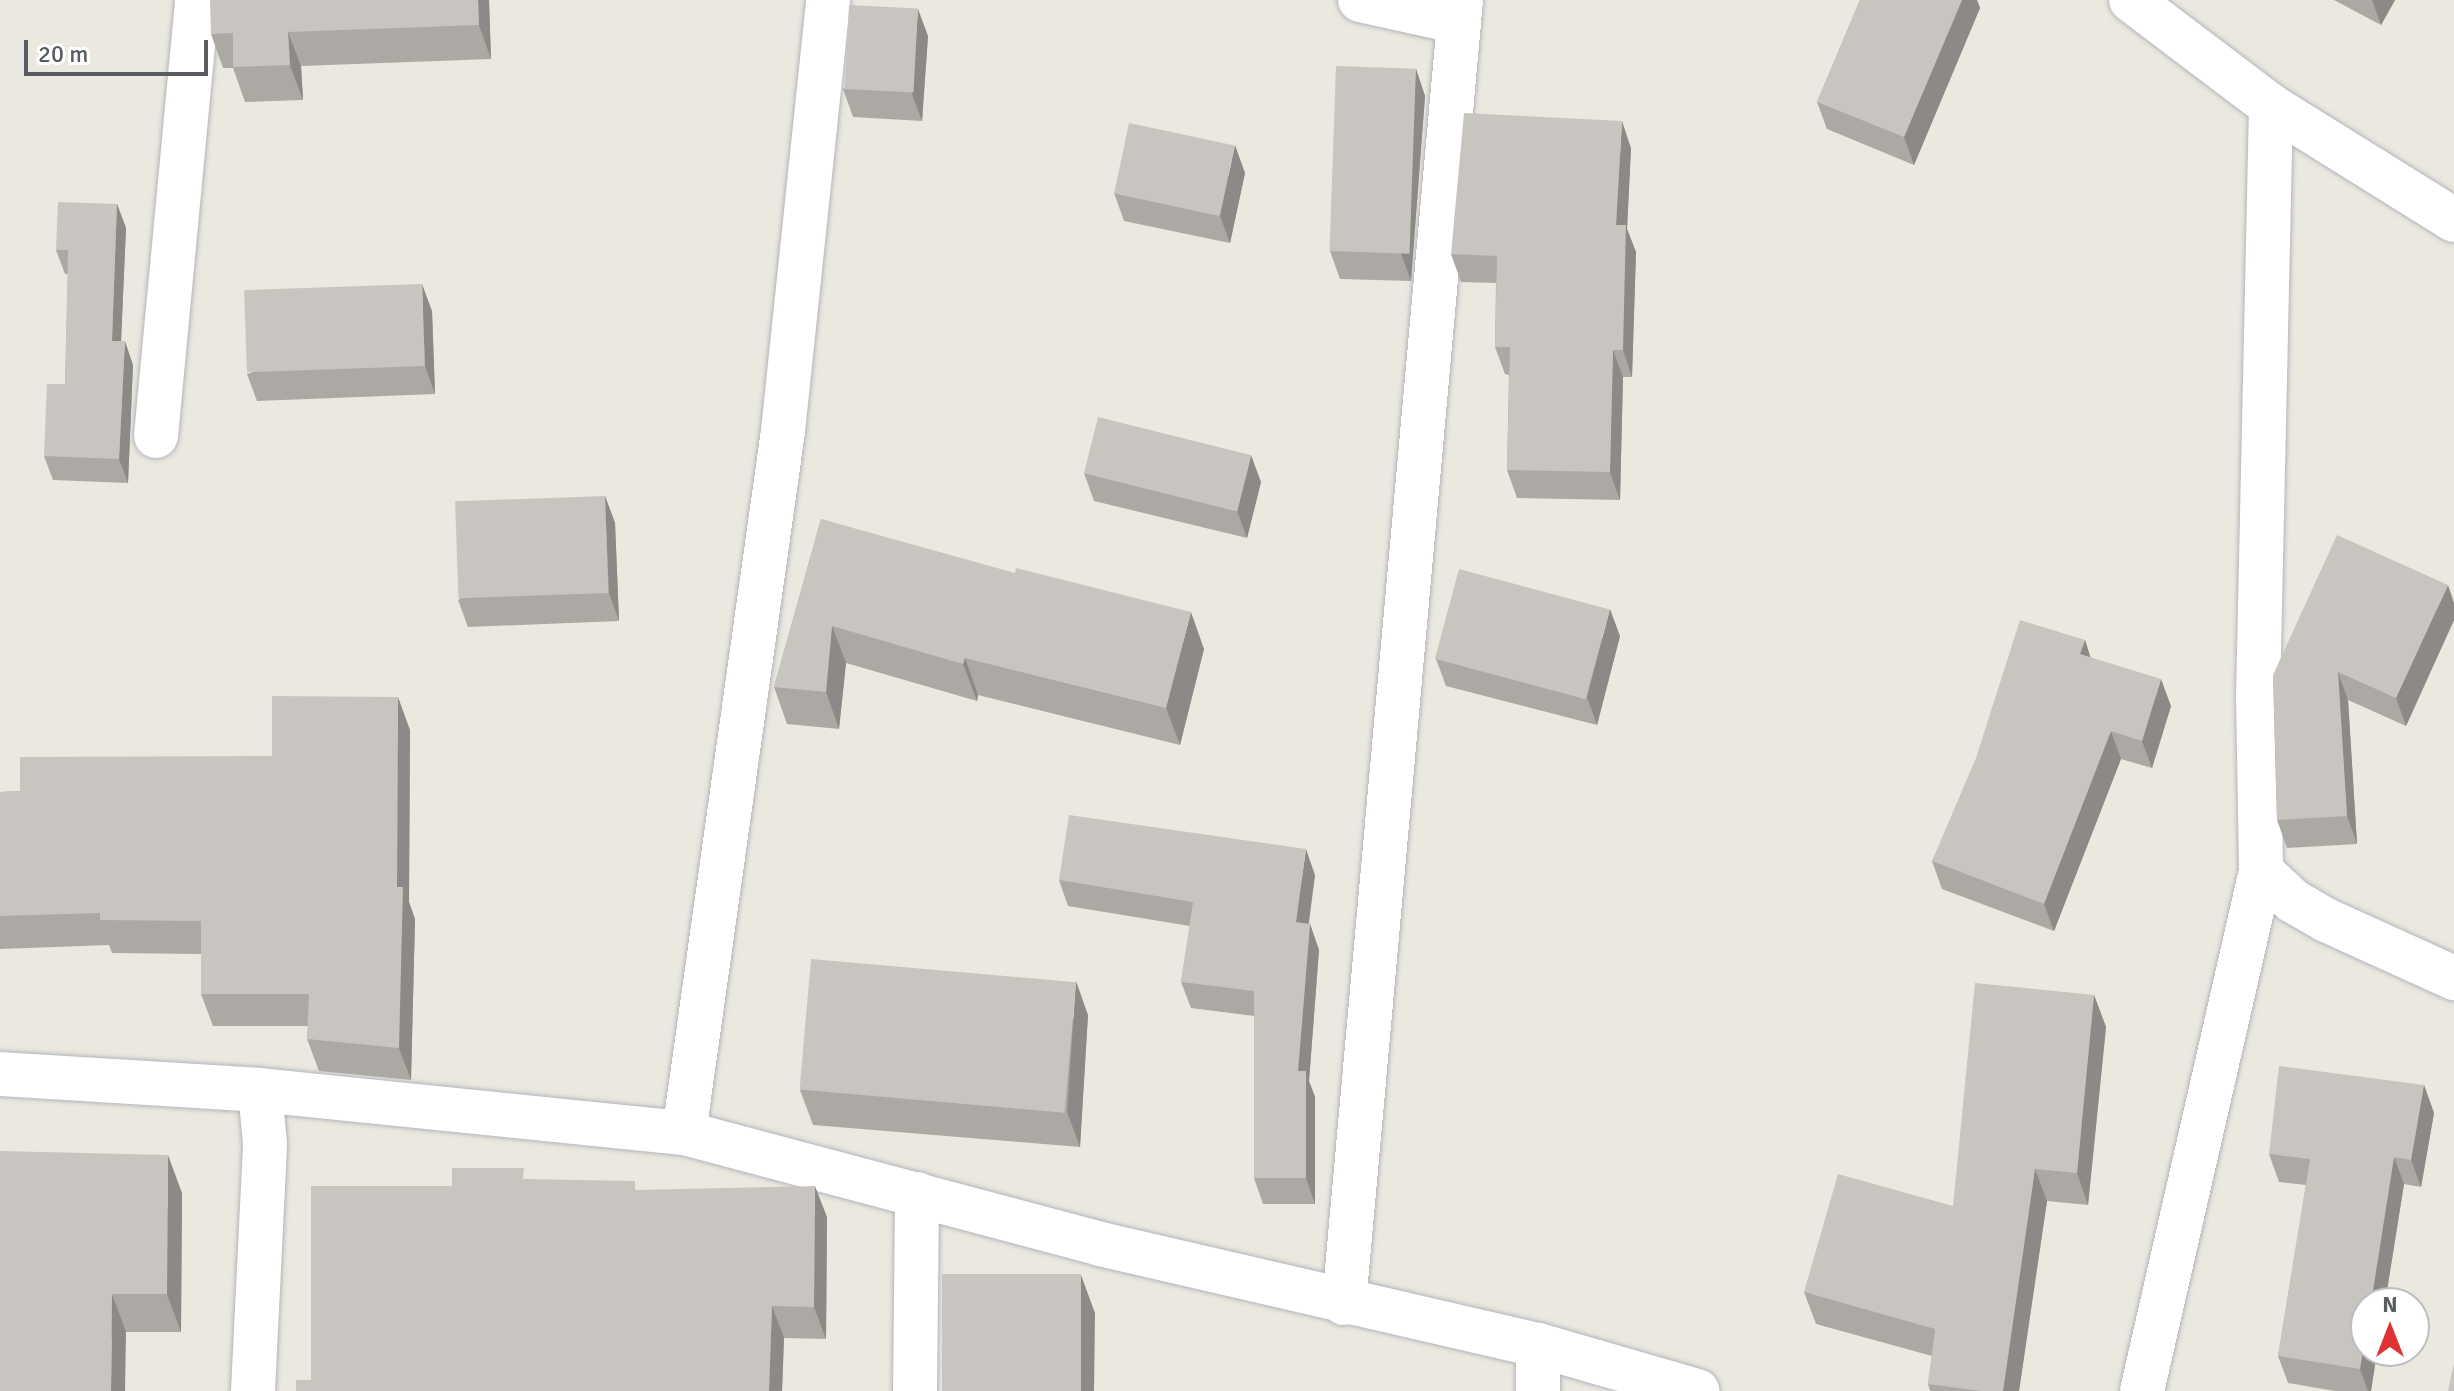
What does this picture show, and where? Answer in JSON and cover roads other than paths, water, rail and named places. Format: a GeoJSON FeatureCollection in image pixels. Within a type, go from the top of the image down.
{"type":"FeatureCollection","features":[{"type":"Feature","properties":{"kind":"street"},"geometry":{"type":"LineString","coordinates":[[156,436],[197,0]]}},
{"type":"Feature","properties":{"kind":"street"},"geometry":{"type":"LineString","coordinates":[[684,1133],[783,431],[828,0]]}},
{"type":"Feature","properties":{"kind":"street"},"geometry":{"type":"LineString","coordinates":[[1344,1303],[1460,11],[1360,0]]}},
{"type":"Feature","properties":{"kind":"street"},"geometry":{"type":"LineString","coordinates":[[2131,0],[2271,106],[2454,220]]}},
{"type":"Feature","properties":{"kind":"street"},"geometry":{"type":"LineString","coordinates":[[2142,1391],[2261,871],[2258,696],[2271,106]]}},
{"type":"Feature","properties":{"kind":"street"},"geometry":{"type":"LineString","coordinates":[[2261,871],[2293,901],[2326,920],[2454,978]]}},
{"type":"Feature","properties":{"kind":"street"},"geometry":{"type":"LineString","coordinates":[[0,1074],[260,1090],[684,1133],[1344,1303],[1538,1345],[1697,1391]]}},
{"type":"Feature","properties":{"kind":"street"},"geometry":{"type":"LineString","coordinates":[[253,1391],[265,1144],[260,1090]]}},
{"type":"Feature","properties":{"kind":"street"},"geometry":{"type":"LineString","coordinates":[[915,1391],[917,1194]]}},
{"type":"Feature","properties":{"kind":"street"},"geometry":{"type":"LineString","coordinates":[[1538,1345],[1538,1391]]}}]}
